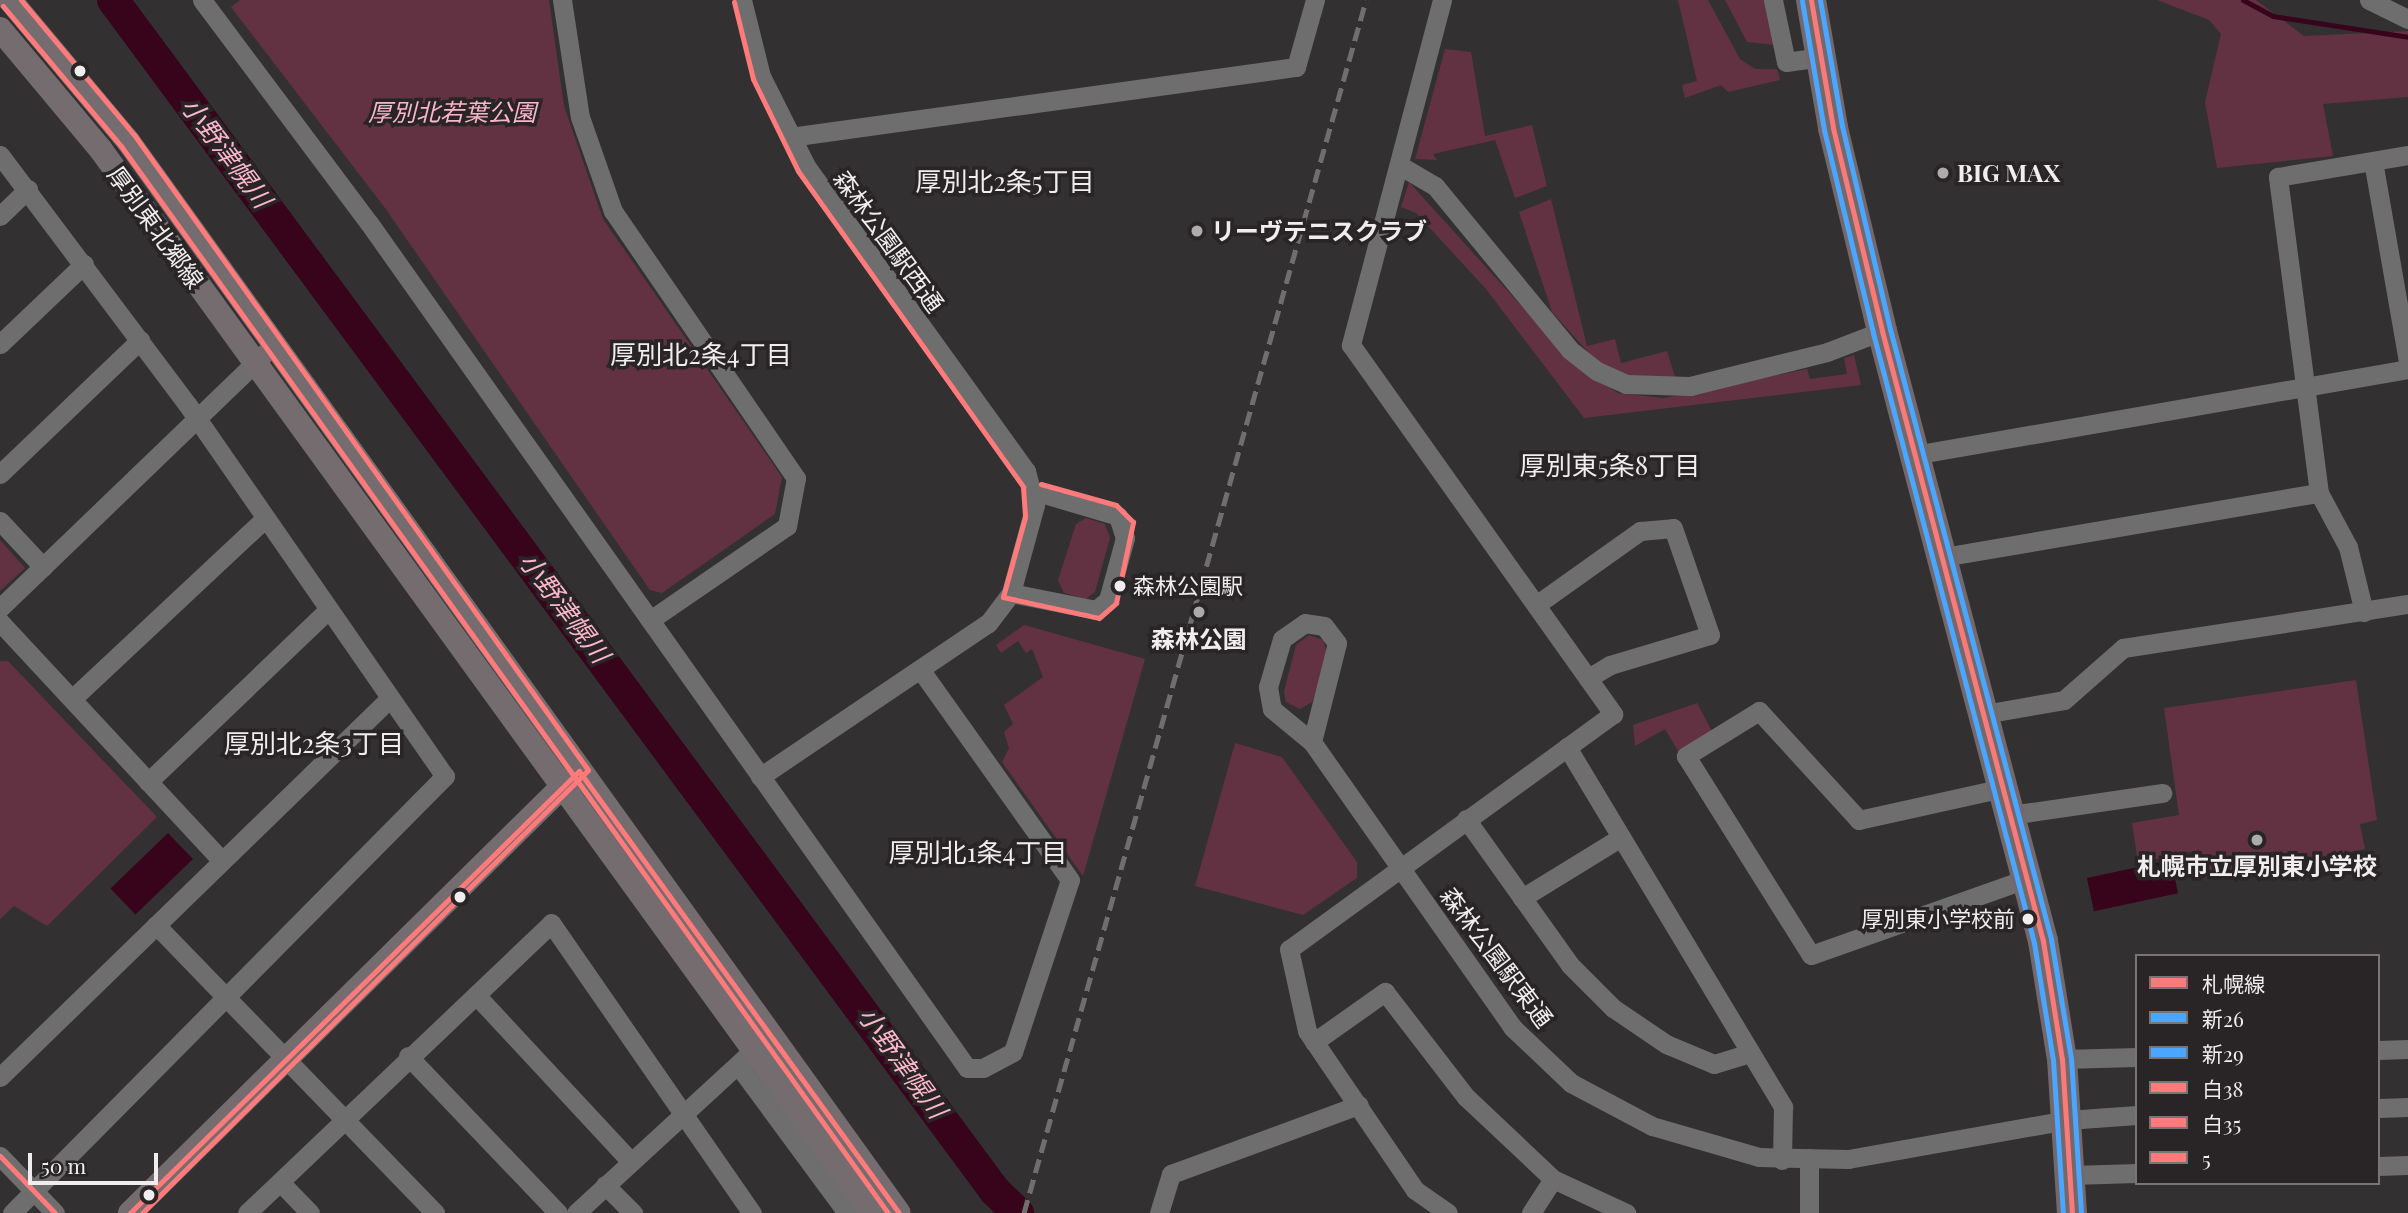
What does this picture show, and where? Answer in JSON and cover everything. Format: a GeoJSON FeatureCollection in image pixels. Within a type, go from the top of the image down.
{"type":"FeatureCollection","features":[{"type":"Feature","properties":{"kind":"highway"},"geometry":{"type":"LineString","coordinates":[[1811,0],[1820,57],[1882,331],[2028,878],[2062,1059],[2071,1175],[2071,1213]]}},
{"type":"Feature","properties":{"kind":"main road","name":"厚別東北郷線"},"geometry":{"type":"LineString","coordinates":[[10,0],[128,141],[274,344],[570,779],[746,1058],[872,1213]]}},
{"type":"Feature","properties":{"kind":"main road","name":"厚別東北郷線"},"geometry":{"type":"LineString","coordinates":[[0,29],[101,150],[255,363],[899,1213]]}},
{"type":"Feature","properties":{"kind":"main road"},"geometry":{"type":"LineString","coordinates":[[130,1213],[570,779]]}},
{"type":"Feature","properties":{"kind":"street"},"geometry":{"type":"LineString","coordinates":[[562,0],[580,117],[613,211],[796,478],[787,526],[650,620]]}},
{"type":"Feature","properties":{"kind":"street","name":"森林公園駅西通"},"geometry":{"type":"LineString","coordinates":[[742,0],[761,76],[790,137],[1034,491]]}},
{"type":"Feature","properties":{"kind":"street"},"geometry":{"type":"LineString","coordinates":[[790,137],[1296,67],[1315,0]]}},
{"type":"Feature","properties":{"kind":"street"},"geometry":{"type":"LineString","coordinates":[[1442,0],[1352,345],[1613,714],[1399,866],[1289,949],[1293,986],[1314,1042],[1415,1190],[1448,1213]]}},
{"type":"Feature","properties":{"kind":"street"},"geometry":{"type":"LineString","coordinates":[[1773,0],[1786,62],[1820,57]]}},
{"type":"Feature","properties":{"kind":"street"},"geometry":{"type":"LineString","coordinates":[[2369,0],[2408,19]]}},
{"type":"Feature","properties":{"kind":"street"},"geometry":{"type":"LineString","coordinates":[[208,2],[967,1068],[983,1068],[1013,1052],[1070,880],[922,671]]}},
{"type":"Feature","properties":{"kind":"street"},"geometry":{"type":"LineString","coordinates":[[0,155],[140,340],[263,520],[445,776],[229,999],[12,1213]]}},
{"type":"Feature","properties":{"kind":"street"},"geometry":{"type":"LineString","coordinates":[[2364,612],[2348,547],[2319,494],[2278,177],[2408,155]]}},
{"type":"Feature","properties":{"kind":"street"},"geometry":{"type":"LineString","coordinates":[[2373,161],[2408,361]]}},
{"type":"Feature","properties":{"kind":"street"},"geometry":{"type":"LineString","coordinates":[[1399,165],[1435,186],[1570,350],[1597,371],[1626,384],[1690,386],[1827,352],[1882,331]]}},
{"type":"Feature","properties":{"kind":"street"},"geometry":{"type":"LineString","coordinates":[[0,216],[28,189]]}},
{"type":"Feature","properties":{"kind":"street"},"geometry":{"type":"LineString","coordinates":[[0,344],[84,264]]}},
{"type":"Feature","properties":{"kind":"street"},"geometry":{"type":"LineString","coordinates":[[0,474],[140,340]]}},
{"type":"Feature","properties":{"kind":"street"},"geometry":{"type":"LineString","coordinates":[[0,608],[274,344]]}},
{"type":"Feature","properties":{"kind":"street"},"geometry":{"type":"LineString","coordinates":[[1914,455],[2408,369]]}},
{"type":"Feature","properties":{"kind":"street"},"geometry":{"type":"LineString","coordinates":[[760,777],[922,671],[988,623],[1011,593],[1034,518],[1034,491],[1118,516],[1125,538],[1108,600],[1096,610],[1011,593]]}},
{"type":"Feature","properties":{"kind":"street"},"geometry":{"type":"LineString","coordinates":[[1943,557],[2319,494]]}},
{"type":"Feature","properties":{"kind":"street"},"geometry":{"type":"LineString","coordinates":[[72,699],[263,520]]}},
{"type":"Feature","properties":{"kind":"street"},"geometry":{"type":"LineString","coordinates":[[0,521],[43,567]]}},
{"type":"Feature","properties":{"kind":"street"},"geometry":{"type":"LineString","coordinates":[[1536,605],[1640,531],[1673,528],[1710,635],[1610,665],[1588,678]]}},
{"type":"Feature","properties":{"kind":"street"},"geometry":{"type":"LineString","coordinates":[[1984,714],[2064,700],[2123,648],[2408,604]]}},
{"type":"Feature","properties":{"kind":"street"},"geometry":{"type":"LineString","coordinates":[[148,782],[328,610]]}},
{"type":"Feature","properties":{"kind":"street"},"geometry":{"type":"LineString","coordinates":[[0,621],[222,861]]}},
{"type":"Feature","properties":{"kind":"street","name":"森林公園駅東通"},"geometry":{"type":"LineString","coordinates":[[1312,742],[1337,643],[1324,626],[1305,623],[1282,639],[1268,698],[1278,716],[1312,742],[1512,1027],[1571,1083],[1652,1126],[1730,1152],[1782,1160],[1848,1158],[2067,1120],[2135,1115]]}},
{"type":"Feature","properties":{"kind":"street"},"geometry":{"type":"LineString","coordinates":[[0,1077],[390,698]]}},
{"type":"Feature","properties":{"kind":"street"},"geometry":{"type":"LineString","coordinates":[[2028,878],[1811,955],[1686,756],[1759,711],[1859,820],[2007,802],[2162,793]]}},
{"type":"Feature","properties":{"kind":"street"},"geometry":{"type":"LineString","coordinates":[[1567,747],[1784,1111],[1782,1160]]}},
{"type":"Feature","properties":{"kind":"street"},"geometry":{"type":"LineString","coordinates":[[1466,819],[1583,980],[1633,1024],[1714,1064],[1750,1053]]}},
{"type":"Feature","properties":{"kind":"street"},"geometry":{"type":"LineString","coordinates":[[1522,898],[1621,838]]}},
{"type":"Feature","properties":{"kind":"street"},"geometry":{"type":"LineString","coordinates":[[247,1213],[346,1120],[408,1056],[551,923],[752,1213]]}},
{"type":"Feature","properties":{"kind":"street"},"geometry":{"type":"LineString","coordinates":[[156,925],[435,1213]]}},
{"type":"Feature","properties":{"kind":"street"},"geometry":{"type":"LineString","coordinates":[[1314,1042],[1385,992],[1466,1097],[1553,1179],[1626,1213]]}},
{"type":"Feature","properties":{"kind":"street"},"geometry":{"type":"LineString","coordinates":[[476,995],[630,1161]]}},
{"type":"Feature","properties":{"kind":"street"},"geometry":{"type":"LineString","coordinates":[[2380,1050],[2408,1049]]}},
{"type":"Feature","properties":{"kind":"street"},"geometry":{"type":"LineString","coordinates":[[408,1056],[558,1213]]}},
{"type":"Feature","properties":{"kind":"street"},"geometry":{"type":"LineString","coordinates":[[2062,1059],[2135,1057]]}},
{"type":"Feature","properties":{"kind":"street"},"geometry":{"type":"LineString","coordinates":[[576,1213],[746,1058],[847,1213]]}},
{"type":"Feature","properties":{"kind":"street"},"geometry":{"type":"LineString","coordinates":[[1158,1213],[1171,1174],[1359,1105]]}},
{"type":"Feature","properties":{"kind":"street"},"geometry":{"type":"LineString","coordinates":[[2380,1108],[2408,1107]]}},
{"type":"Feature","properties":{"kind":"street"},"geometry":{"type":"LineString","coordinates":[[0,1156],[55,1213]]}},
{"type":"Feature","properties":{"kind":"street"},"geometry":{"type":"LineString","coordinates":[[1809,1158],[1809,1213]]}},
{"type":"Feature","properties":{"kind":"street"},"geometry":{"type":"LineString","coordinates":[[2380,1166],[2408,1165]]}},
{"type":"Feature","properties":{"kind":"street"},"geometry":{"type":"LineString","coordinates":[[2071,1175],[2135,1173]]}},
{"type":"Feature","properties":{"kind":"street"},"geometry":{"type":"LineString","coordinates":[[1531,1213],[1553,1179]]}},
{"type":"Feature","properties":{"kind":"street"},"geometry":{"type":"LineString","coordinates":[[280,1182],[310,1213]]}},
{"type":"Feature","properties":{"kind":"street"},"geometry":{"type":"LineString","coordinates":[[605,1185],[633,1213]]}},
{"type":"Feature","properties":{"kind":"green space","name":"厚別北若葉公園"},"geometry":{"type":"Polygon","coordinates":[[[240,0],[549,0],[564,106],[603,219],[782,477],[775,514],[662,593],[650,590],[385,208],[231,7],[240,0]]]}},
{"type":"Feature","properties":{"kind":"green space"},"geometry":{"type":"Polygon","coordinates":[[[1678,0],[1708,0],[1740,59],[1755,69],[1777,69],[1780,80],[1728,92],[1721,85],[1685,98],[1682,85],[1697,81],[1678,0]]]}},
{"type":"Feature","properties":{"kind":"green space"},"geometry":{"type":"Polygon","coordinates":[[[1725,0],[1766,0],[1775,45],[1747,42],[1725,0]]]}},
{"type":"Feature","properties":{"kind":"green space"},"geometry":{"type":"Polygon","coordinates":[[[2157,0],[2256,0],[2304,36],[2408,31],[2408,97],[2323,104],[2333,156],[2217,168],[2205,102],[2221,34],[2209,20],[2157,0]]]}},
{"type":"Feature","properties":{"kind":"green space"},"geometry":{"type":"Polygon","coordinates":[[[1445,49],[1471,52],[1485,136],[1532,125],[1547,186],[1515,198],[1495,140],[1433,154],[1437,160],[1415,159],[1445,49]]]}},
{"type":"Feature","properties":{"kind":"green space"},"geometry":{"type":"Polygon","coordinates":[[[1409,182],[1571,361],[1618,393],[1664,398],[1807,369],[1810,379],[1847,374],[1844,358],[1854,355],[1861,385],[1584,418],[1486,289],[1416,213],[1401,207],[1409,182]]]}},
{"type":"Feature","properties":{"kind":"green space"},"geometry":{"type":"Polygon","coordinates":[[[1551,199],[1587,346],[1615,339],[1621,363],[1667,351],[1676,380],[1639,379],[1597,362],[1552,312],[1519,212],[1551,199]]]}},
{"type":"Feature","properties":{"kind":"green space"},"geometry":{"type":"Polygon","coordinates":[[[1086,518],[1105,524],[1110,538],[1095,592],[1086,599],[1064,593],[1058,580],[1076,524],[1086,518]]]}},
{"type":"Feature","properties":{"kind":"green space"},"geometry":{"type":"Polygon","coordinates":[[[0,540],[25,568],[0,591],[0,540]]]}},
{"type":"Feature","properties":{"kind":"green space"},"geometry":{"type":"Polygon","coordinates":[[[1024,625],[1145,659],[1083,876],[1002,762],[1009,748],[1004,732],[1013,724],[1004,705],[1043,677],[1032,649],[1026,653],[1018,641],[1001,653],[996,645],[1024,625]]]}},
{"type":"Feature","properties":{"kind":"green space"},"geometry":{"type":"Polygon","coordinates":[[[1309,635],[1323,640],[1328,655],[1312,702],[1300,709],[1286,702],[1284,691],[1296,645],[1309,635]]]}},
{"type":"Feature","properties":{"kind":"green space"},"geometry":{"type":"Polygon","coordinates":[[[0,661],[8,661],[157,817],[47,926],[14,906],[0,919],[0,661]]]}},
{"type":"Feature","properties":{"kind":"green space"},"geometry":{"type":"Polygon","coordinates":[[[2356,680],[2377,820],[2360,824],[2365,849],[2206,880],[2199,850],[2138,863],[2132,823],[2179,815],[2164,708],[2356,680]]]}},
{"type":"Feature","properties":{"kind":"green space"},"geometry":{"type":"Polygon","coordinates":[[[1697,703],[1713,733],[1678,751],[1665,729],[1635,746],[1633,725],[1697,703]]]}},
{"type":"Feature","properties":{"kind":"green space"},"geometry":{"type":"Polygon","coordinates":[[[1235,743],[1282,757],[1357,862],[1357,878],[1303,915],[1195,886],[1235,743]]]}},
{"type":"Feature","properties":{"kind":"shaded area"},"geometry":{"type":"Polygon","coordinates":[[[168,833],[193,859],[135,914],[110,889],[168,833]]]}},
{"type":"Feature","properties":{"kind":"shaded area"},"geometry":{"type":"Polygon","coordinates":[[[2171,860],[2178,893],[2094,911],[2087,878],[2171,860]]]}},
{"type":"Feature","properties":{"kind":"waterway","name":"小野津幌川"},"geometry":{"type":"LineString","coordinates":[[113,0],[995,1191],[1018,1213]]}},
{"type":"Feature","properties":{"kind":"waterway"},"geometry":{"type":"LineString","coordinates":[[2243,0],[2273,16],[2408,37]]}},
{"type":"Feature","properties":{"kind":"railway"},"geometry":{"type":"LineString","coordinates":[[1024,1213],[1366,0]]}},
{"type":"Feature","properties":{"kind":"transit line","name":"5"},"geometry":{"type":"LineString","coordinates":[[21,0],[135,136],[588,770],[142,1213]]}},
{"type":"Feature","properties":{"kind":"transit line","name":"札幌線"},"geometry":{"type":"LineString","coordinates":[[1811,0],[1833,128],[1882,331],[2043,941],[2062,1059],[2072,1213]]}},
{"type":"Feature","properties":{"kind":"transit line","name":"新29"},"geometry":{"type":"LineString","coordinates":[[1820,0],[1842,126],[1890,329],[2051,939],[2071,1058],[2081,1212]]}},
{"type":"Feature","properties":{"kind":"transit line","name":"新26"},"geometry":{"type":"LineString","coordinates":[[1802,1],[1824,130],[1873,333],[2034,943],[2053,1060],[2063,1213]]}},
{"type":"Feature","properties":{"kind":"transit line","name":"白35"},"geometry":{"type":"LineString","coordinates":[[734,2],[753,79],[798,171],[1023,487],[1025,517],[1003,597],[1099,618],[1116,603],[1133,522],[1116,505],[1041,484]]}},
{"type":"Feature","properties":{"kind":"transit line","name":"白35"},"geometry":{"type":"LineString","coordinates":[[3,6],[121,146],[888,1213]]}},
{"type":"Feature","properties":{"kind":"transit line","name":"白38"},"geometry":{"type":"LineString","coordinates":[[579,771],[899,1213]]}},
{"type":"Feature","properties":{"kind":"transit line","name":"白38"},"geometry":{"type":"LineString","coordinates":[[130,1213],[579,771]]}},
{"type":"Feature","properties":{"kind":"transit line","name":"白38"},"geometry":{"type":"LineString","coordinates":[[0,1156],[55,1213]]}},
{"type":"Feature","properties":{"kind":"place","name":"BIG MAX"},"geometry":{"type":"Point","coordinates":[1943,173]}},
{"type":"Feature","properties":{"kind":"place","name":"リーヴテニスクラブ"},"geometry":{"type":"Point","coordinates":[1197,231]}},
{"type":"Feature","properties":{"kind":"place","name":"森林公園駅"},"geometry":{"type":"Point","coordinates":[1120,586]}},
{"type":"Feature","properties":{"kind":"place","name":"森林公園"},"geometry":{"type":"Point","coordinates":[1199,612]}},
{"type":"Feature","properties":{"kind":"place","name":"札幌市立厚別東小学校"},"geometry":{"type":"Point","coordinates":[2257,840]}},
{"type":"Feature","properties":{"kind":"place","name":"厚別東小学校前"},"geometry":{"type":"Point","coordinates":[2028,919]}},
{"type":"Feature","properties":{"kind":"district","name":"厚別北2条5丁目"},"geometry":{"type":"Point","coordinates":[1005,181]}},
{"type":"Feature","properties":{"kind":"district","name":"厚別北2条4丁目"},"geometry":{"type":"Point","coordinates":[701,354]}},
{"type":"Feature","properties":{"kind":"district","name":"厚別東5条8丁目"},"geometry":{"type":"Point","coordinates":[1610,465]}},
{"type":"Feature","properties":{"kind":"district","name":"厚別北2条3丁目"},"geometry":{"type":"Point","coordinates":[314,743]}},
{"type":"Feature","properties":{"kind":"district","name":"厚別北1条4丁目"},"geometry":{"type":"Point","coordinates":[978,852]}}]}
